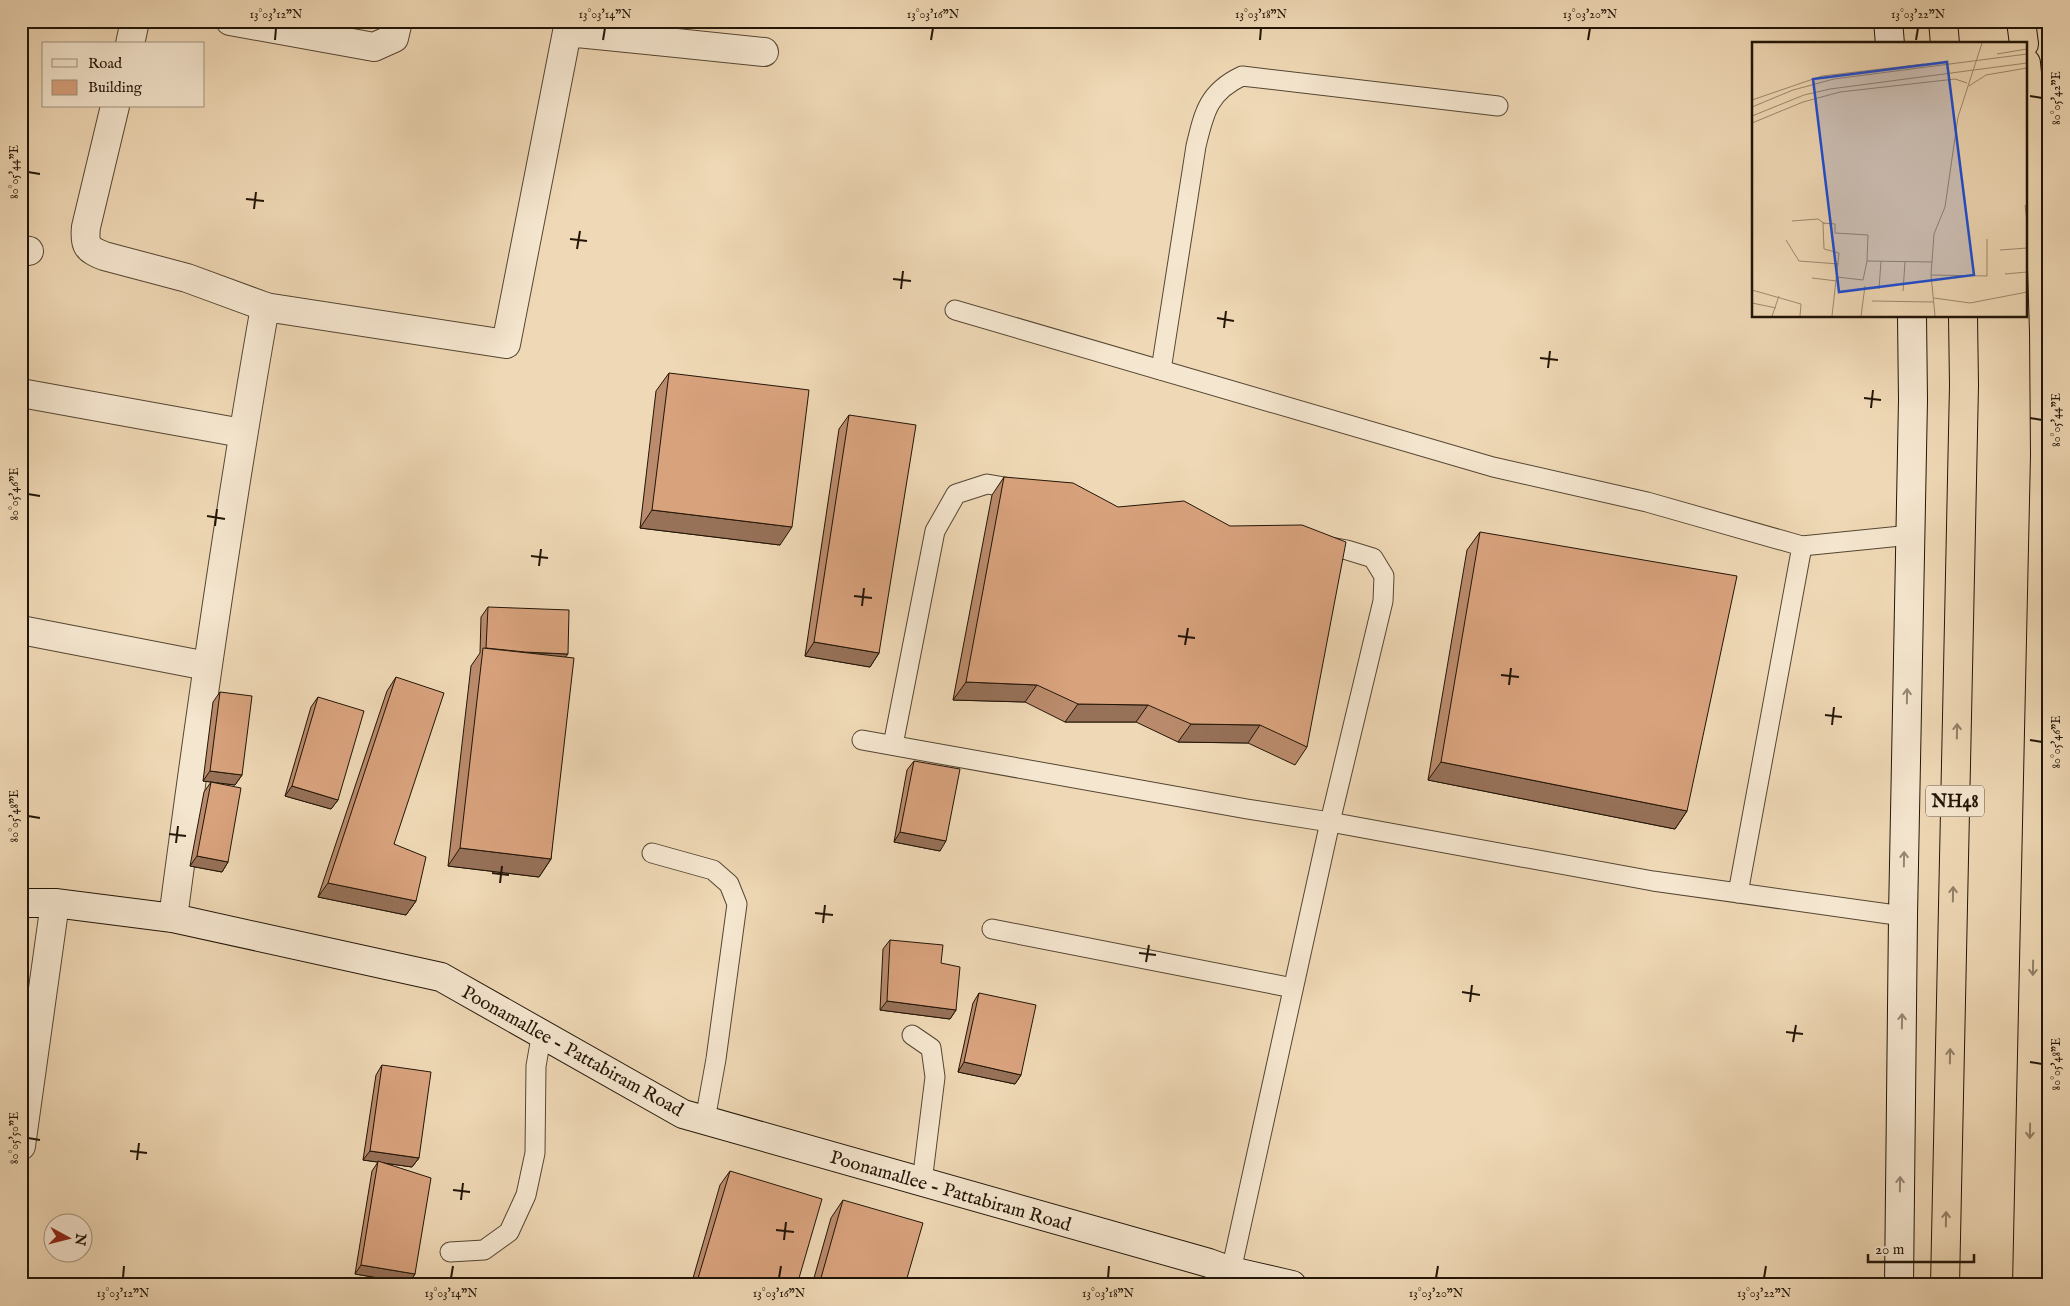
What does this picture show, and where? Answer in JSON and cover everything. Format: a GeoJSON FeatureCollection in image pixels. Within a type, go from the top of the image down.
{"type":"FeatureCollection","features":[{"type":"Feature","properties":{"kind":"highway"},"geometry":{"type":"LineString","coordinates":[[1943,21],[1945,42]]}},
{"type":"Feature","properties":{"kind":"highway"},"geometry":{"type":"LineString","coordinates":[[2022,21],[2024,42]]}},
{"type":"Feature","properties":{"kind":"highway"},"geometry":{"type":"LineString","coordinates":[[2027,1285],[2045,455],[2040,205],[2028,83]]}},
{"type":"Feature","properties":{"kind":"highway","name":"NH48"},"geometry":{"type":"LineString","coordinates":[[1945,1285],[1964,385],[1963,318]]}},
{"type":"Feature","properties":{"kind":"street"},"geometry":{"type":"LineString","coordinates":[[130,42],[135,21]]}},
{"type":"Feature","properties":{"kind":"street"},"geometry":{"type":"LineString","coordinates":[[230,21],[268,25],[374,47],[394,38],[398,21]]}},
{"type":"Feature","properties":{"kind":"street"},"geometry":{"type":"LineString","coordinates":[[1888,21],[1890,42]]}},
{"type":"Feature","properties":{"kind":"street"},"geometry":{"type":"LineString","coordinates":[[115,108],[86,227],[84,241],[91,251],[188,278],[266,307],[506,344],[567,32],[658,31],[764,52]]}},
{"type":"Feature","properties":{"kind":"street"},"geometry":{"type":"LineString","coordinates":[[173,918],[207,666],[242,433],[266,307]]}},
{"type":"Feature","properties":{"kind":"street"},"geometry":{"type":"LineString","coordinates":[[1899,1285],[1912,318]]}},
{"type":"Feature","properties":{"kind":"street"},"geometry":{"type":"LineString","coordinates":[[21,393],[242,433]]}},
{"type":"Feature","properties":{"kind":"street"},"geometry":{"type":"LineString","coordinates":[[21,630],[207,666]]}},
{"type":"Feature","properties":{"kind":"street","name":"Poonamallee - Pattabiram Road"},"geometry":{"type":"LineString","coordinates":[[21,903],[55,903],[173,918],[442,977],[684,1114],[1209,1263],[1231,1271],[1292,1285]]}},
{"type":"Feature","properties":{"kind":"street"},"geometry":{"type":"LineString","coordinates":[[21,1146],[55,903]]}},
{"type":"Feature","properties":{"kind":"lane"},"geometry":{"type":"LineString","coordinates":[[1161,370],[1196,146],[1205,110],[1225,84],[1242,76],[1498,106]]}},
{"type":"Feature","properties":{"kind":"lane"},"geometry":{"type":"LineString","coordinates":[[955,310],[1493,467],[1647,502],[1802,546],[1910,535]]}},
{"type":"Feature","properties":{"kind":"lane"},"geometry":{"type":"LineString","coordinates":[[893,745],[935,531],[956,494],[986,484],[1035,493]]}},
{"type":"Feature","properties":{"kind":"lane"},"geometry":{"type":"LineString","coordinates":[[1231,1271],[1330,822],[1383,601],[1384,576],[1374,558],[1347,550],[1298,541]]}},
{"type":"Feature","properties":{"kind":"lane"},"geometry":{"type":"LineString","coordinates":[[1738,893],[1802,546]]}},
{"type":"Feature","properties":{"kind":"lane"},"geometry":{"type":"LineString","coordinates":[[862,740],[1654,881],[1903,916]]}},
{"type":"Feature","properties":{"kind":"lane"},"geometry":{"type":"LineString","coordinates":[[652,853],[713,870],[729,884],[737,904],[716,1059],[705,1120]]}},
{"type":"Feature","properties":{"kind":"lane"},"geometry":{"type":"LineString","coordinates":[[992,929],[1293,988]]}},
{"type":"Feature","properties":{"kind":"lane"},"geometry":{"type":"LineString","coordinates":[[450,1252],[484,1250],[509,1232],[526,1194],[535,1153],[536,1066],[542,1032]]}},
{"type":"Feature","properties":{"kind":"lane"},"geometry":{"type":"LineString","coordinates":[[912,1035],[931,1048],[935,1077],[922,1182]]}},
{"type":"Feature","properties":{"kind":"building"},"geometry":{"type":"Polygon","coordinates":[[[669,373],[809,390],[792,527],[652,510],[669,373]]]}},
{"type":"Feature","properties":{"kind":"building"},"geometry":{"type":"Polygon","coordinates":[[[849,415],[916,425],[879,653],[814,642],[849,415]]]}},
{"type":"Feature","properties":{"kind":"building"},"geometry":{"type":"Polygon","coordinates":[[[1004,477],[1073,483],[1118,507],[1184,501],[1230,526],[1302,525],[1346,542],[1307,747],[1260,725],[1191,724],[1148,705],[1078,704],[1037,685],[966,682],[1004,477]]]}},
{"type":"Feature","properties":{"kind":"building"},"geometry":{"type":"Polygon","coordinates":[[[1480,532],[1737,576],[1687,811],[1441,762],[1480,532]]]}},
{"type":"Feature","properties":{"kind":"building"},"geometry":{"type":"Polygon","coordinates":[[[488,607],[569,610],[568,654],[486,648],[488,607]]]}},
{"type":"Feature","properties":{"kind":"building"},"geometry":{"type":"Polygon","coordinates":[[[483,648],[574,658],[551,859],[460,848],[483,648]]]}},
{"type":"Feature","properties":{"kind":"building"},"geometry":{"type":"Polygon","coordinates":[[[396,677],[444,693],[394,844],[426,857],[416,901],[328,883],[396,677]]]}},
{"type":"Feature","properties":{"kind":"building"},"geometry":{"type":"Polygon","coordinates":[[[220,692],[252,696],[242,775],[210,771],[220,692]]]}},
{"type":"Feature","properties":{"kind":"building"},"geometry":{"type":"Polygon","coordinates":[[[318,697],[364,711],[338,800],[292,786],[318,697]]]}},
{"type":"Feature","properties":{"kind":"building"},"geometry":{"type":"Polygon","coordinates":[[[914,761],[960,769],[946,841],[900,832],[914,761]]]}},
{"type":"Feature","properties":{"kind":"building"},"geometry":{"type":"Polygon","coordinates":[[[211,782],[241,788],[228,862],[197,856],[211,782]]]}},
{"type":"Feature","properties":{"kind":"building"},"geometry":{"type":"Polygon","coordinates":[[[890,940],[943,945],[941,963],[960,967],[956,1010],[887,1001],[890,940]]]}},
{"type":"Feature","properties":{"kind":"building"},"geometry":{"type":"Polygon","coordinates":[[[979,993],[1036,1005],[1021,1075],[964,1062],[979,993]]]}},
{"type":"Feature","properties":{"kind":"building"},"geometry":{"type":"Polygon","coordinates":[[[382,1065],[431,1072],[419,1158],[370,1151],[382,1065]]]}},
{"type":"Feature","properties":{"kind":"building"},"geometry":{"type":"Polygon","coordinates":[[[378,1161],[431,1178],[415,1274],[361,1265],[378,1161]]]}},
{"type":"Feature","properties":{"kind":"building"},"geometry":{"type":"Polygon","coordinates":[[[730,1171],[822,1199],[797,1285],[696,1285],[730,1171]]]}},
{"type":"Feature","properties":{"kind":"building"},"geometry":{"type":"Polygon","coordinates":[[[843,1200],[923,1223],[905,1285],[819,1285],[843,1200]]]}}]}
